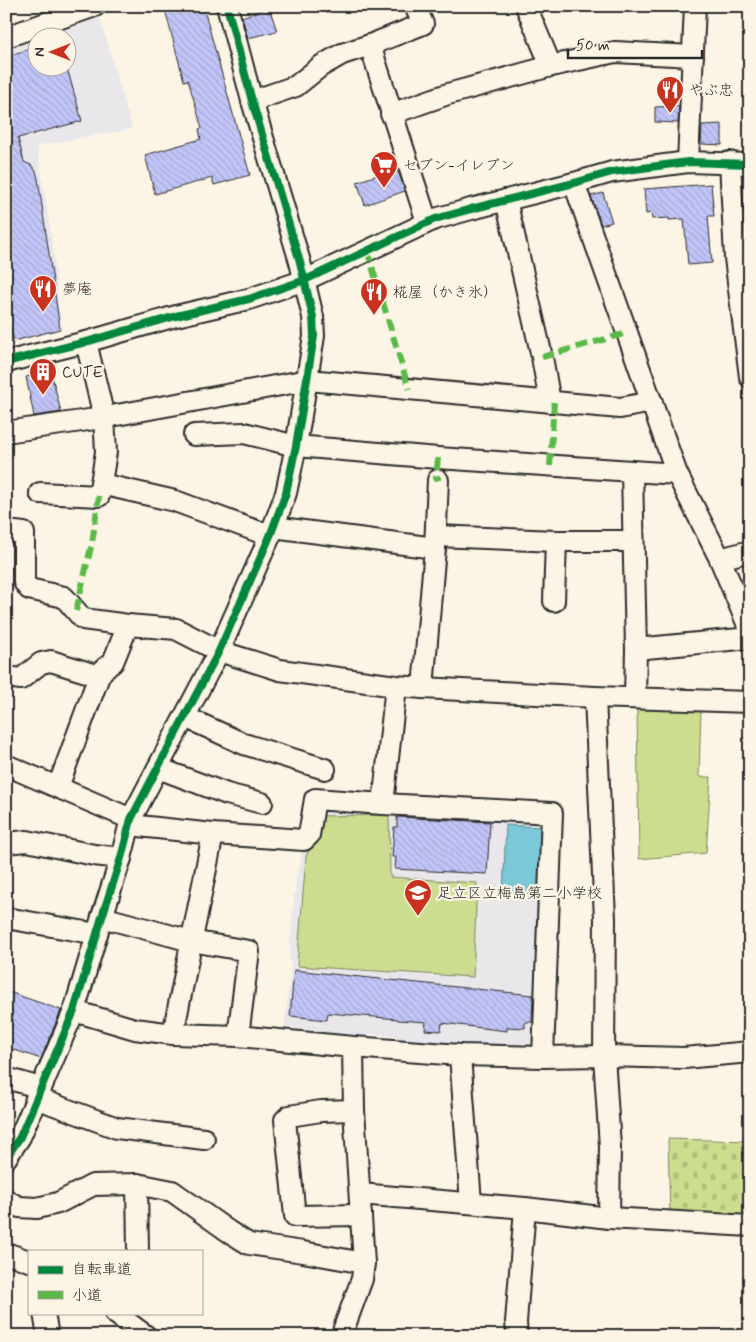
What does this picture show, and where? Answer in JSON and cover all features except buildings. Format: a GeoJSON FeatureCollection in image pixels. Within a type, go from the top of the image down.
{"type":"FeatureCollection","features":[{"type":"Feature","properties":{"kind":"street"},"geometry":{"type":"LineString","coordinates":[[6,37],[95,6]]}},
{"type":"Feature","properties":{"kind":"street"},"geometry":{"type":"LineString","coordinates":[[6,1158],[20,1137],[74,1012],[132,819],[219,651],[286,493],[296,446],[314,336],[313,317],[227,6]]}},
{"type":"Feature","properties":{"kind":"street"},"geometry":{"type":"LineString","coordinates":[[252,101],[296,86],[321,66],[342,54],[423,24],[415,6]]}},
{"type":"Feature","properties":{"kind":"street"},"geometry":{"type":"LineString","coordinates":[[526,6],[552,66]]}},
{"type":"Feature","properties":{"kind":"street"},"geometry":{"type":"LineString","coordinates":[[688,162],[695,6]]}},
{"type":"Feature","properties":{"kind":"street"},"geometry":{"type":"LineString","coordinates":[[370,45],[427,222]]}},
{"type":"Feature","properties":{"kind":"street"},"geometry":{"type":"LineString","coordinates":[[392,114],[448,94],[552,66],[615,52],[693,56]]}},
{"type":"Feature","properties":{"kind":"street"},"geometry":{"type":"LineString","coordinates":[[6,362],[86,342],[176,316],[249,299],[304,280],[427,222],[471,208],[612,172],[688,162],[740,163],[742,258],[750,377]]}},
{"type":"Feature","properties":{"kind":"street"},"geometry":{"type":"LineString","coordinates":[[574,183],[677,474],[720,559],[750,630]]}},
{"type":"Feature","properties":{"kind":"street"},"geometry":{"type":"LineString","coordinates":[[506,200],[542,356],[550,402]]}},
{"type":"Feature","properties":{"kind":"street"},"geometry":{"type":"LineString","coordinates":[[40,493],[99,496],[106,452],[104,417],[86,342]]}},
{"type":"Feature","properties":{"kind":"street"},"geometry":{"type":"LineString","coordinates":[[6,432],[104,417],[308,380],[620,408],[652,402]]}},
{"type":"Feature","properties":{"kind":"street"},"geometry":{"type":"LineString","coordinates":[[194,435],[244,433],[296,446],[409,456],[677,474]]}},
{"type":"Feature","properties":{"kind":"street"},"geometry":{"type":"LineString","coordinates":[[632,472],[636,649],[635,698]]}},
{"type":"Feature","properties":{"kind":"street"},"geometry":{"type":"LineString","coordinates":[[422,688],[435,542],[438,480]]}},
{"type":"Feature","properties":{"kind":"street"},"geometry":{"type":"LineString","coordinates":[[101,484],[175,501],[271,531],[435,542],[633,541]]}},
{"type":"Feature","properties":{"kind":"street"},"geometry":{"type":"LineString","coordinates":[[6,531],[24,533],[24,582],[29,589],[64,597],[83,619],[176,629],[219,651],[280,670],[422,688],[595,697],[750,702]]}},
{"type":"Feature","properties":{"kind":"street"},"geometry":{"type":"LineString","coordinates":[[554,601],[556,541]]}},
{"type":"Feature","properties":{"kind":"street"},"geometry":{"type":"LineString","coordinates":[[720,559],[750,551]]}},
{"type":"Feature","properties":{"kind":"street"},"geometry":{"type":"LineString","coordinates":[[58,786],[99,676],[104,669],[114,662],[128,625]]}},
{"type":"Feature","properties":{"kind":"street"},"geometry":{"type":"LineString","coordinates":[[636,649],[750,638]]}},
{"type":"Feature","properties":{"kind":"street"},"geometry":{"type":"LineString","coordinates":[[6,676],[22,679],[41,663],[51,661],[99,676]]}},
{"type":"Feature","properties":{"kind":"street"},"geometry":{"type":"LineString","coordinates":[[383,804],[396,686]]}},
{"type":"Feature","properties":{"kind":"street"},"geometry":{"type":"LineString","coordinates":[[595,697],[605,919],[604,1056],[610,1147],[610,1218]]}},
{"type":"Feature","properties":{"kind":"street"},"geometry":{"type":"LineString","coordinates":[[185,717],[244,744],[325,769]]}},
{"type":"Feature","properties":{"kind":"street"},"geometry":{"type":"LineString","coordinates":[[6,765],[132,819],[140,826],[213,834],[304,840],[309,836],[316,799],[552,813],[543,1057]]}},
{"type":"Feature","properties":{"kind":"street"},"geometry":{"type":"LineString","coordinates":[[158,768],[227,794],[262,803]]}},
{"type":"Feature","properties":{"kind":"street"},"geometry":{"type":"LineString","coordinates":[[174,1034],[213,834]]}},
{"type":"Feature","properties":{"kind":"street"},"geometry":{"type":"LineString","coordinates":[[6,843],[27,841],[94,855],[121,858]]}},
{"type":"Feature","properties":{"kind":"street"},"geometry":{"type":"LineString","coordinates":[[6,918],[99,926],[249,951],[238,1036]]}},
{"type":"Feature","properties":{"kind":"street"},"geometry":{"type":"LineString","coordinates":[[74,1012],[135,1029],[174,1034],[238,1036],[460,1055],[684,1058],[750,1052]]}},
{"type":"Feature","properties":{"kind":"street"},"geometry":{"type":"LineString","coordinates":[[342,1336],[362,1278],[364,1263],[354,1110],[353,1047]]}},
{"type":"Feature","properties":{"kind":"street"},"geometry":{"type":"LineString","coordinates":[[460,1055],[471,1203]]}},
{"type":"Feature","properties":{"kind":"street"},"geometry":{"type":"LineString","coordinates":[[6,1078],[117,1128],[204,1139]]}},
{"type":"Feature","properties":{"kind":"street"},"geometry":{"type":"LineString","coordinates":[[354,1110],[289,1116],[285,1120],[295,1216],[361,1215]]}},
{"type":"Feature","properties":{"kind":"street"},"geometry":{"type":"LineString","coordinates":[[6,1200],[19,1207],[37,1208],[58,1203],[93,1185],[137,1184],[172,1191],[249,1244],[364,1263]]}},
{"type":"Feature","properties":{"kind":"street"},"geometry":{"type":"LineString","coordinates":[[137,1184],[138,1250]]}},
{"type":"Feature","properties":{"kind":"street"},"geometry":{"type":"LineString","coordinates":[[360,1194],[525,1208],[610,1218],[750,1226]]}},
{"type":"Feature","properties":{"kind":"street"},"geometry":{"type":"LineString","coordinates":[[517,1336],[516,1322],[525,1208]]}},
{"type":"Feature","properties":{"kind":"street"},"geometry":{"type":"LineString","coordinates":[[6,1254],[28,1261]]}},
{"type":"Feature","properties":{"kind":"street"},"geometry":{"type":"LineString","coordinates":[[44,1314],[48,1336]]}},
{"type":"Feature","properties":{"kind":"street"},"geometry":{"type":"LineString","coordinates":[[117,1314],[140,1329]]}},
{"type":"Feature","properties":{"kind":"shaded area"},"geometry":{"type":"Polygon","coordinates":[[[100,17],[132,129],[37,146],[53,246],[61,329],[6,344],[6,45],[28,38],[28,78],[78,78],[78,28],[63,28],[100,17]]]}},
{"type":"Feature","properties":{"kind":"shaded area","name":"足立区立梅島第二小学校"},"geometry":{"type":"Polygon","coordinates":[[[319,805],[548,818],[539,1046],[479,1047],[396,1041],[397,1036],[371,1034],[370,1038],[284,1030],[291,966],[289,958],[296,876],[299,870],[303,844],[319,805]]]}},
{"type":"Feature","properties":{"kind":"green space"},"geometry":{"type":"Polygon","coordinates":[[[637,706],[701,707],[699,777],[711,777],[706,853],[639,859],[637,706]]]}},
{"type":"Feature","properties":{"kind":"green space"},"geometry":{"type":"Polygon","coordinates":[[[389,815],[390,877],[477,883],[473,977],[297,966],[306,857],[321,816],[389,815]]]}},
{"type":"Feature","properties":{"kind":"green space"},"geometry":{"type":"Polygon","coordinates":[[[668,1139],[750,1141],[750,1218],[670,1215],[668,1139]]]}},
{"type":"Feature","properties":{"kind":"water"},"geometry":{"type":"Polygon","coordinates":[[[506,825],[541,827],[538,895],[503,893],[506,825]]]}},
{"type":"Feature","properties":{"kind":"marked path"},"geometry":{"type":"LineString","coordinates":[[367,250],[409,389]]}},
{"type":"Feature","properties":{"kind":"marked path"},"geometry":{"type":"LineString","coordinates":[[542,357],[627,333]]}},
{"type":"Feature","properties":{"kind":"marked path"},"geometry":{"type":"LineString","coordinates":[[550,466],[554,402]]}},
{"type":"Feature","properties":{"kind":"marked path"},"geometry":{"type":"LineString","coordinates":[[438,458],[436,478],[438,480]]}},
{"type":"Feature","properties":{"kind":"marked path"},"geometry":{"type":"LineString","coordinates":[[76,611],[92,543],[99,496]]}},
{"type":"Feature","properties":{"kind":"cycle path"},"geometry":{"type":"LineString","coordinates":[[6,1158],[20,1137],[74,1011],[121,858],[131,819],[219,651],[270,536],[286,493],[296,446],[314,336],[313,317],[300,262],[252,101],[227,6]]}},
{"type":"Feature","properties":{"kind":"cycle path"},"geometry":{"type":"LineString","coordinates":[[6,362],[86,342],[176,316],[249,299],[305,280],[435,219],[471,209],[612,172],[688,162],[750,164]]}},
{"type":"Feature","properties":{"kind":"place","name":"やぶ忠"},"geometry":{"type":"Point","coordinates":[670,114]}},
{"type":"Feature","properties":{"kind":"place","name":"セブン-イレブン"},"geometry":{"type":"Point","coordinates":[384,189]}},
{"type":"Feature","properties":{"kind":"place","name":"夢庵"},"geometry":{"type":"Point","coordinates":[43,313]}},
{"type":"Feature","properties":{"kind":"place","name":"椛屋（かき氷）"},"geometry":{"type":"Point","coordinates":[374,316]}},
{"type":"Feature","properties":{"kind":"place","name":"CUTE"},"geometry":{"type":"Point","coordinates":[43,396]}},
{"type":"Feature","properties":{"kind":"place","name":"足立区立梅島第二小学校"},"geometry":{"type":"Point","coordinates":[418,917]}}]}
